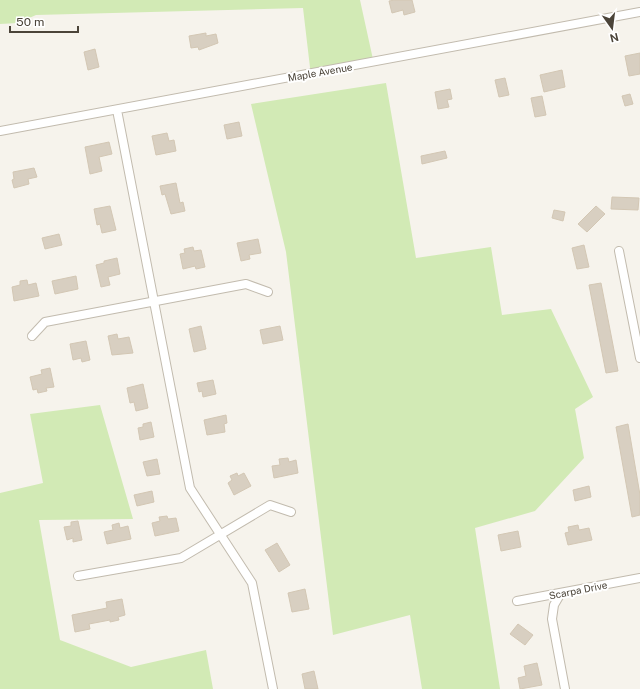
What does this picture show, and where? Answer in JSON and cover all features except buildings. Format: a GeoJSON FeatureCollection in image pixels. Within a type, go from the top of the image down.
{"type":"FeatureCollection","features":[{"type":"Feature","properties":{"kind":"street","name":"Maple Avenue"},"geometry":{"type":"LineString","coordinates":[[0,131],[640,12]]}},
{"type":"Feature","properties":{"kind":"street"},"geometry":{"type":"LineString","coordinates":[[117,110],[190,488],[252,583],[273,689]]}},
{"type":"Feature","properties":{"kind":"street"},"geometry":{"type":"LineString","coordinates":[[619,251],[640,358]]}},
{"type":"Feature","properties":{"kind":"street"},"geometry":{"type":"LineString","coordinates":[[32,336],[44,322],[154,301],[246,284],[268,292]]}},
{"type":"Feature","properties":{"kind":"street"},"geometry":{"type":"LineString","coordinates":[[78,576],[181,558],[270,505],[292,512]]}},
{"type":"Feature","properties":{"kind":"street","name":"Scarpa Drive"},"geometry":{"type":"LineString","coordinates":[[517,601],[640,578]]}},
{"type":"Feature","properties":{"kind":"street"},"geometry":{"type":"LineString","coordinates":[[561,593],[554,605],[552,619],[566,689]]}},
{"type":"Feature","properties":{"kind":"green space"},"geometry":{"type":"Polygon","coordinates":[[[0,0],[360,0],[374,64],[311,76],[303,8],[36,15],[18,23],[0,24],[0,0]]]}},
{"type":"Feature","properties":{"kind":"green space"},"geometry":{"type":"Polygon","coordinates":[[[386,83],[416,258],[491,247],[502,315],[551,309],[593,397],[575,409],[584,458],[535,511],[475,528],[500,689],[422,689],[410,615],[333,635],[286,252],[251,104],[386,83]]]}},
{"type":"Feature","properties":{"kind":"green space"},"geometry":{"type":"Polygon","coordinates":[[[100,405],[133,519],[39,520],[60,640],[131,667],[206,650],[213,689],[0,689],[0,493],[43,483],[30,414],[100,405]]]}}]}
